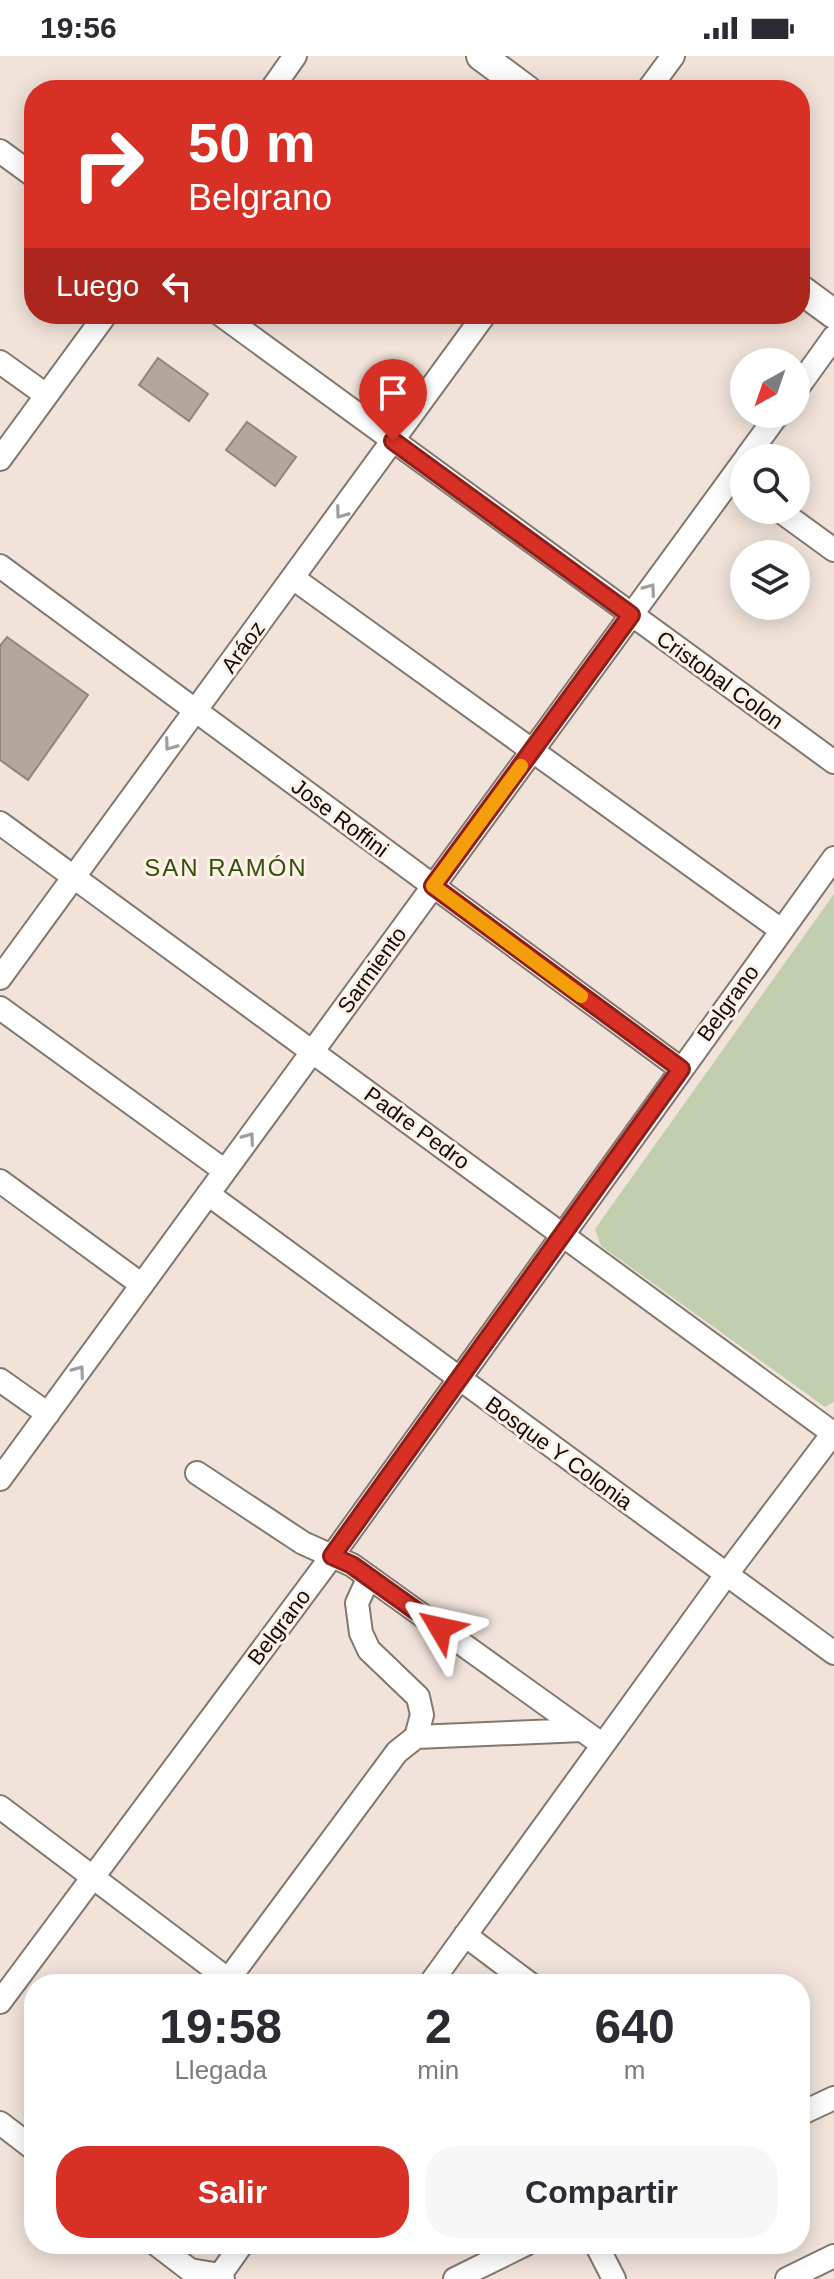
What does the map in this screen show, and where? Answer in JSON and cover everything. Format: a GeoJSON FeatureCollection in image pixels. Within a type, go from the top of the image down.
{"type":"FeatureCollection","features":[{"type":"Feature","properties":{"kind":"main road"},"geometry":{"type":"LineString","coordinates":[[481,56],[513,80]]}},
{"type":"Feature","properties":{"kind":"main road"},"geometry":{"type":"LineString","coordinates":[[810,296],[834,314]]}},
{"type":"Feature","properties":{"kind":"street"},"geometry":{"type":"LineString","coordinates":[[278,80],[295,56]]}},
{"type":"Feature","properties":{"kind":"street"},"geometry":{"type":"LineString","coordinates":[[655,80],[673,56]]}},
{"type":"Feature","properties":{"kind":"street"},"geometry":{"type":"LineString","coordinates":[[0,151],[24,169]]}},
{"type":"Feature","properties":{"kind":"street"},"geometry":{"type":"LineString","coordinates":[[0,459],[99,324]]}},
{"type":"Feature","properties":{"kind":"street","name":"Cristobal Colon"},"geometry":{"type":"LineString","coordinates":[[234,324],[834,762]]}},
{"type":"Feature","properties":{"kind":"street","name":"Aráoz"},"geometry":{"type":"LineString","coordinates":[[0,978],[478,324]]}},
{"type":"Feature","properties":{"kind":"street"},"geometry":{"type":"LineString","coordinates":[[810,370],[834,337]]}},
{"type":"Feature","properties":{"kind":"street"},"geometry":{"type":"LineString","coordinates":[[0,362],[46,395]]}},
{"type":"Feature","properties":{"kind":"street","name":"Sarmiento"},"geometry":{"type":"LineString","coordinates":[[0,1479],[631,615],[730,486]]}},
{"type":"Feature","properties":{"kind":"street"},"geometry":{"type":"LineString","coordinates":[[798,524],[834,550]]}},
{"type":"Feature","properties":{"kind":"street","name":"Jose Roffini"},"geometry":{"type":"LineString","coordinates":[[0,566],[681,1069]]}},
{"type":"Feature","properties":{"kind":"street"},"geometry":{"type":"LineString","coordinates":[[293,578],[781,930]]}},
{"type":"Feature","properties":{"kind":"street","name":"Padre Pedro"},"geometry":{"type":"LineString","coordinates":[[0,823],[834,1433]]}},
{"type":"Feature","properties":{"kind":"street","name":"Belgrano"},"geometry":{"type":"LineString","coordinates":[[0,2002],[332,1556],[834,858]]}},
{"type":"Feature","properties":{"kind":"street"},"geometry":{"type":"LineString","coordinates":[[0,1008],[225,1171]]}},
{"type":"Feature","properties":{"kind":"street"},"geometry":{"type":"LineString","coordinates":[[0,1181],[142,1285]]}},
{"type":"Feature","properties":{"kind":"street","name":"Bosque Y Colonia"},"geometry":{"type":"LineString","coordinates":[[208,1194],[834,1653]]}},
{"type":"Feature","properties":{"kind":"street"},"geometry":{"type":"LineString","coordinates":[[0,1380],[48,1414]]}},
{"type":"Feature","properties":{"kind":"street"},"geometry":{"type":"LineString","coordinates":[[437,1974],[726,1575],[834,1433]]}},
{"type":"Feature","properties":{"kind":"street"},"geometry":{"type":"LineString","coordinates":[[197,1473],[303,1543],[352,1565],[603,1745]]}},
{"type":"Feature","properties":{"kind":"street"},"geometry":{"type":"LineString","coordinates":[[369,1577],[357,1603],[361,1633],[369,1650],[418,1697],[422,1715],[416,1737]]}},
{"type":"Feature","properties":{"kind":"street"},"geometry":{"type":"LineString","coordinates":[[236,1974],[397,1752],[416,1737],[582,1730]]}},
{"type":"Feature","properties":{"kind":"street"},"geometry":{"type":"LineString","coordinates":[[0,1807],[218,1974]]}},
{"type":"Feature","properties":{"kind":"street"},"geometry":{"type":"LineString","coordinates":[[465,1935],[517,1974]]}},
{"type":"Feature","properties":{"kind":"street"},"geometry":{"type":"LineString","coordinates":[[810,2109],[834,2098]]}},
{"type":"Feature","properties":{"kind":"street"},"geometry":{"type":"LineString","coordinates":[[0,2123],[24,2141]]}},
{"type":"Feature","properties":{"kind":"street"},"geometry":{"type":"LineString","coordinates":[[169,2254],[190,2270],[221,2277],[236,2254]]}},
{"type":"Feature","properties":{"kind":"street"},"geometry":{"type":"LineString","coordinates":[[455,2279],[506,2254]]}},
{"type":"Feature","properties":{"kind":"street"},"geometry":{"type":"LineString","coordinates":[[601,2254],[614,2279]]}},
{"type":"Feature","properties":{"kind":"street"},"geometry":{"type":"LineString","coordinates":[[787,2279],[834,2256]]}},
{"type":"Feature","properties":{"kind":"street"},"geometry":{"type":"LineString","coordinates":[[167,2279],[190,2270]]}},
{"type":"Feature","properties":{"kind":"green space"},"geometry":{"type":"Polygon","coordinates":[[[834,894],[834,1402],[825,1407],[601,1246],[595,1229],[834,894]]]}},
{"type":"Feature","properties":{"kind":"building"},"geometry":{"type":"Polygon","coordinates":[[[158,358],[208,394],[189,421],[139,385],[158,358]]]}},
{"type":"Feature","properties":{"kind":"building"},"geometry":{"type":"Polygon","coordinates":[[[247,422],[296,457],[275,486],[226,450],[247,422]]]}},
{"type":"Feature","properties":{"kind":"building"},"geometry":{"type":"Polygon","coordinates":[[[7,637],[88,695],[28,780],[0,760],[0,646],[7,637]]]}},
{"type":"Feature","properties":{"kind":"slow traffic"},"geometry":{"type":"LineString","coordinates":[[521,766],[433,886],[581,996]]}},
{"type":"Feature","properties":{"kind":"district","name":"SAN RAMÓN"},"geometry":{"type":"Point","coordinates":[226,867]}},
{"type":"Feature","properties":{"kind":"route"},"geometry":{"type":"LineString","coordinates":[[393,441],[631,615],[433,886],[681,1069],[332,1556],[352,1565],[440,1628]]}}]}
